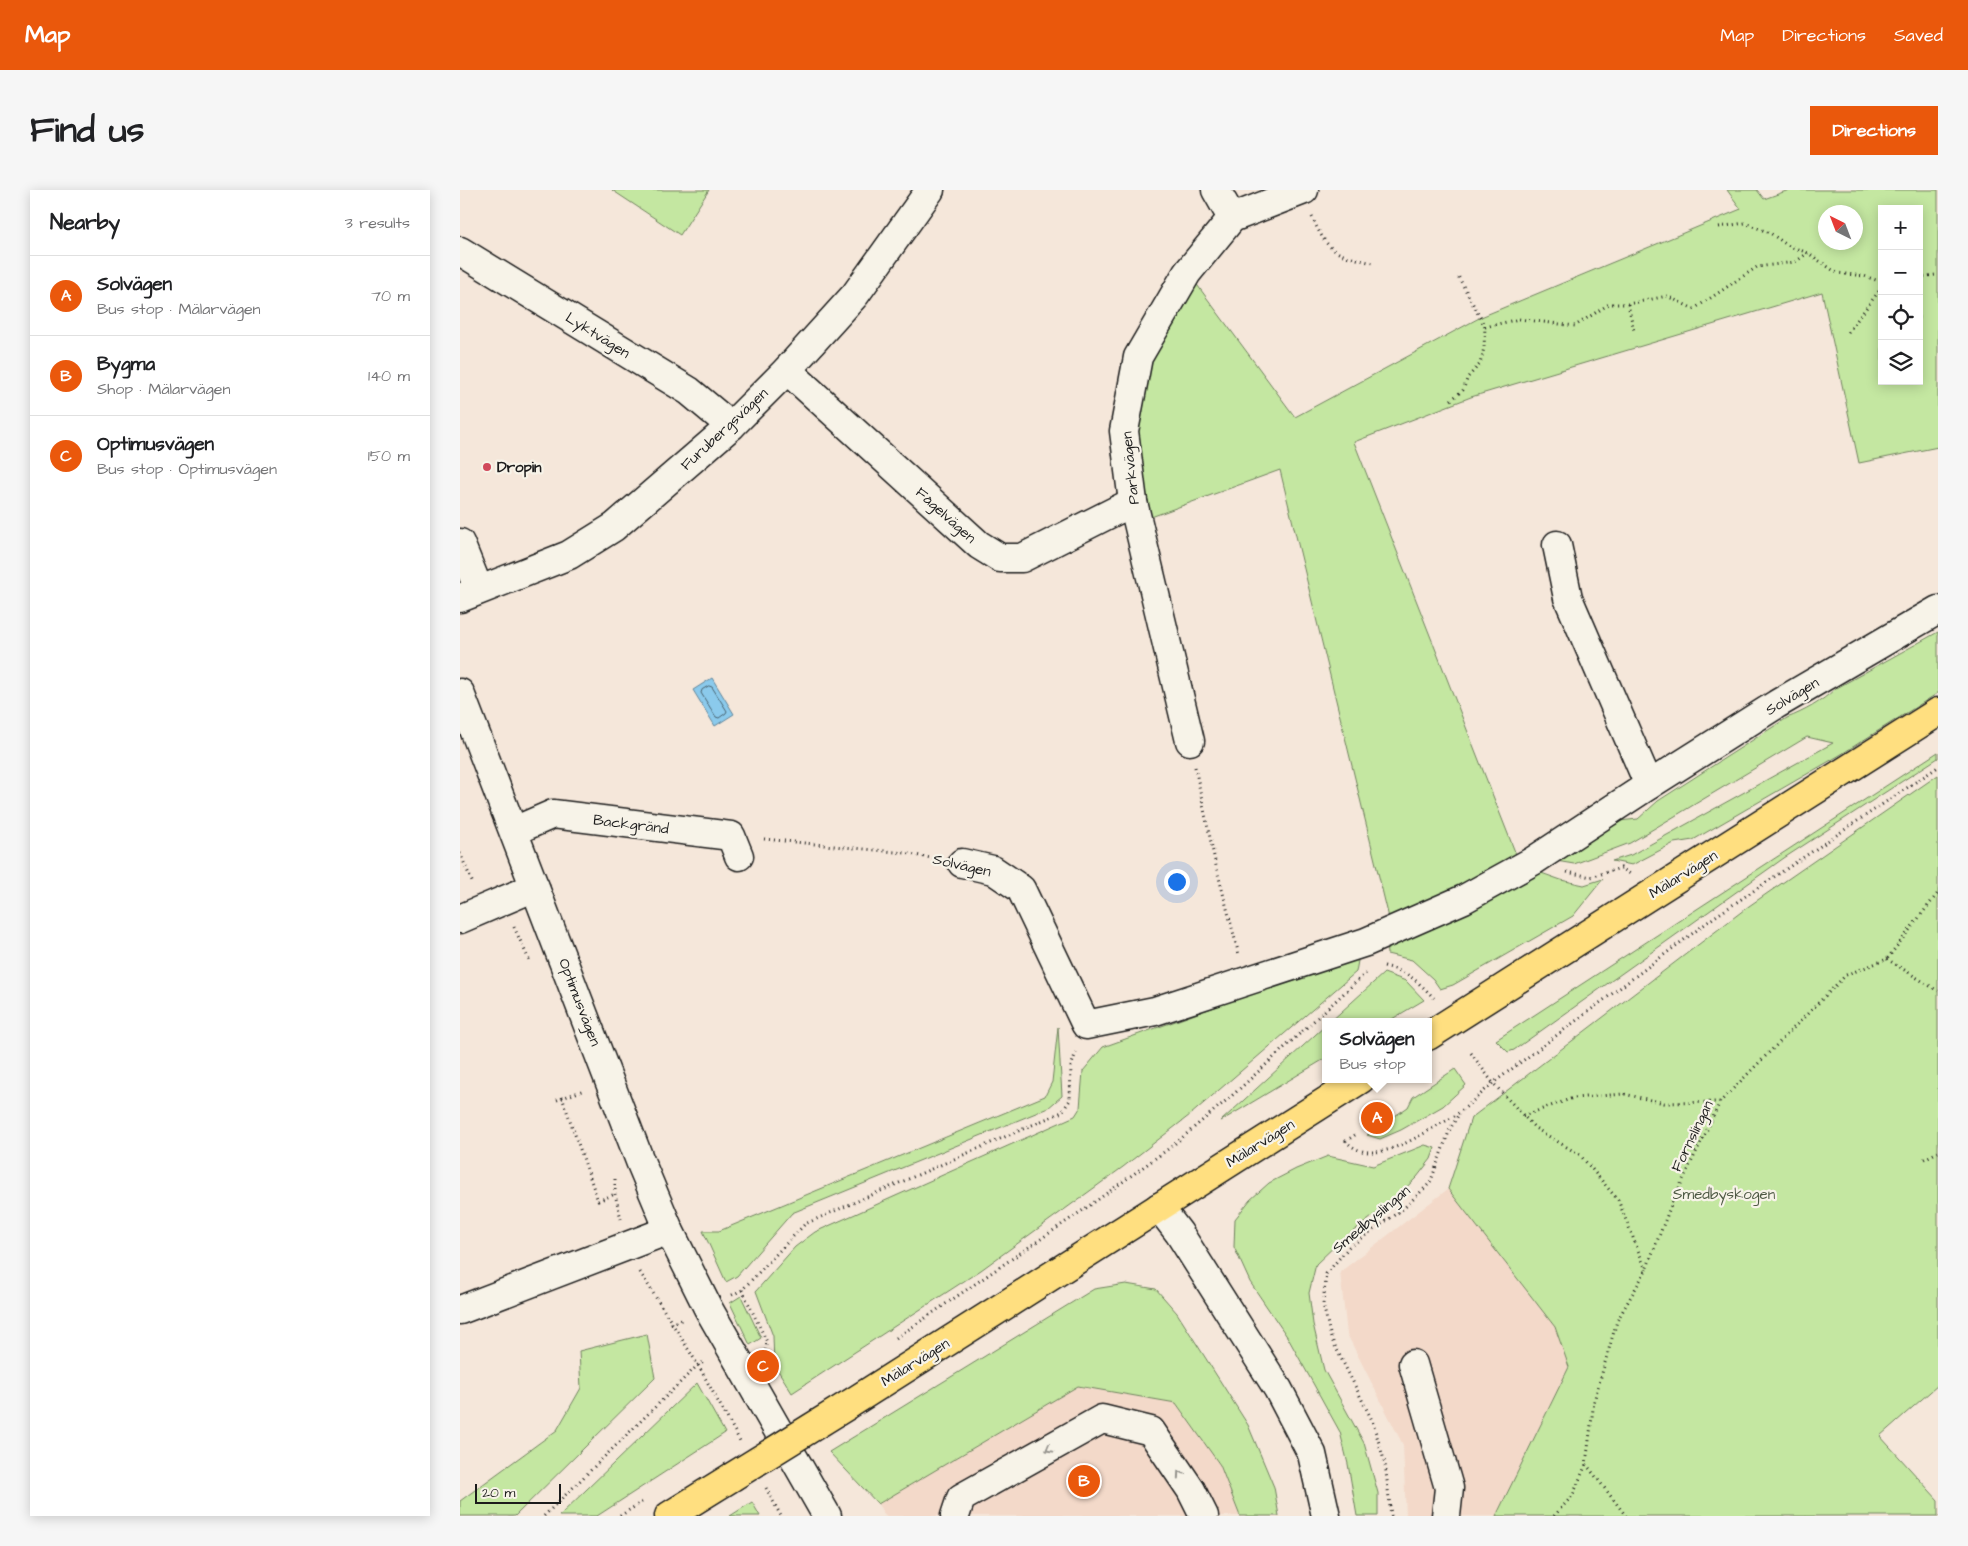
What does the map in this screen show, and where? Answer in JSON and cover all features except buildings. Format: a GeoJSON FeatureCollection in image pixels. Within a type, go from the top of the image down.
{"type":"FeatureCollection","features":[{"type":"Feature","properties":{"kind":"main road","name":"Mälarvägen"},"geometry":{"type":"LineString","coordinates":[[1432,1033],[1938,712]]}},
{"type":"Feature","properties":{"kind":"main road","name":"Mälarvägen"},"geometry":{"type":"LineString","coordinates":[[670,1516],[1354,1083]]}},
{"type":"Feature","properties":{"kind":"street","name":"Furubergsvägen"},"geometry":{"type":"LineString","coordinates":[[470,594],[569,555],[614,527],[731,426],[855,295],[930,190]]}},
{"type":"Feature","properties":{"kind":"street"},"geometry":{"type":"LineString","coordinates":[[1216,190],[1232,218],[1304,190]]}},
{"type":"Feature","properties":{"kind":"street","name":"Parkvägen"},"geometry":{"type":"LineString","coordinates":[[1190,742],[1133,502],[1124,431],[1138,358],[1188,273],[1232,218]]}},
{"type":"Feature","properties":{"kind":"street","name":"Lyktvägen"},"geometry":{"type":"LineString","coordinates":[[460,251],[689,391],[731,426]]}},
{"type":"Feature","properties":{"kind":"street","name":"Fågelvägen"},"geometry":{"type":"LineString","coordinates":[[786,370],[979,545],[1000,558],[1022,558],[1133,502]]}},
{"type":"Feature","properties":{"kind":"street"},"geometry":{"type":"LineString","coordinates":[[460,543],[470,594]]}},
{"type":"Feature","properties":{"kind":"street"},"geometry":{"type":"LineString","coordinates":[[1557,545],[1568,598],[1648,785]]}},
{"type":"Feature","properties":{"kind":"street","name":"Solvägen"},"geometry":{"type":"LineString","coordinates":[[962,863],[993,870],[1021,889],[1086,1026],[1155,1011],[1246,983],[1366,942],[1464,899],[1533,861],[1648,785],[1777,704],[1938,610]]}},
{"type":"Feature","properties":{"kind":"street","name":"Optimusvägen"},"geometry":{"type":"LineString","coordinates":[[460,693],[640,1161],[669,1230],[708,1308],[827,1516]]}},
{"type":"Feature","properties":{"kind":"street","name":"Backgränd"},"geometry":{"type":"LineString","coordinates":[[514,831],[553,814],[735,846]]}},
{"type":"Feature","properties":{"kind":"street"},"geometry":{"type":"LineString","coordinates":[[460,919],[535,887]]}},
{"type":"Feature","properties":{"kind":"street"},"geometry":{"type":"LineString","coordinates":[[1159,1207],[1178,1233],[1278,1389],[1312,1454],[1326,1516]]}},
{"type":"Feature","properties":{"kind":"street"},"geometry":{"type":"LineString","coordinates":[[460,1310],[669,1230]]}},
{"type":"Feature","properties":{"kind":"street"},"geometry":{"type":"LineString","coordinates":[[1413,1364],[1448,1488],[1446,1516]]}},
{"type":"Feature","properties":{"kind":"street"},"geometry":{"type":"LineString","coordinates":[[954,1516],[961,1498],[1102,1419],[1150,1431],[1191,1490],[1204,1516]]}},
{"type":"Feature","properties":{"kind":"path"},"geometry":{"type":"LineString","coordinates":[[1719,227],[1744,223],[1770,233],[1787,245],[1808,253],[1837,273],[1864,276],[1878,281]]}},
{"type":"Feature","properties":{"kind":"path"},"geometry":{"type":"LineString","coordinates":[[1316,225],[1329,248],[1341,255],[1373,262]]}},
{"type":"Feature","properties":{"kind":"path"},"geometry":{"type":"LineString","coordinates":[[1485,327],[1519,319],[1575,326],[1609,304],[1628,304],[1667,296],[1694,309],[1757,267],[1795,262],[1808,253]]}},
{"type":"Feature","properties":{"kind":"path"},"geometry":{"type":"LineString","coordinates":[[1451,400],[1463,390],[1468,377],[1480,364],[1484,348],[1485,327],[1482,317],[1456,274]]}},
{"type":"Feature","properties":{"kind":"path"},"geometry":{"type":"LineString","coordinates":[[1923,277],[1937,275]]}},
{"type":"Feature","properties":{"kind":"path"},"geometry":{"type":"LineString","coordinates":[[1848,332],[1878,292]]}},
{"type":"Feature","properties":{"kind":"path"},"geometry":{"type":"LineString","coordinates":[[1628,304],[1634,331]]}},
{"type":"Feature","properties":{"kind":"path"},"geometry":{"type":"LineString","coordinates":[[1190,742],[1216,866],[1246,983]]}},
{"type":"Feature","properties":{"kind":"path"},"geometry":{"type":"LineString","coordinates":[[1355,1135],[1346,1141],[1352,1147],[1369,1152],[1388,1150],[1424,1133],[1460,1112],[1493,1083],[1713,918],[1938,767]]}},
{"type":"Feature","properties":{"kind":"path","name":"Solvägen"},"geometry":{"type":"LineString","coordinates":[[735,846],[905,853],[962,863]]}},
{"type":"Feature","properties":{"kind":"path"},"geometry":{"type":"LineString","coordinates":[[460,853],[474,885]]}},
{"type":"Feature","properties":{"kind":"path"},"geometry":{"type":"LineString","coordinates":[[1533,861],[1575,875],[1591,877],[1621,868],[1632,875]]}},
{"type":"Feature","properties":{"kind":"path"},"geometry":{"type":"LineString","coordinates":[[1938,893],[1887,959],[1938,991]]}},
{"type":"Feature","properties":{"kind":"path","name":"Fornslingan"},"geometry":{"type":"LineString","coordinates":[[1554,1516],[1573,1495],[1586,1464],[1594,1401],[1617,1322],[1646,1270],[1671,1205],[1720,1102],[1846,975],[1887,959]]}},
{"type":"Feature","properties":{"kind":"path"},"geometry":{"type":"LineString","coordinates":[[1376,965],[1400,970],[1413,978],[1436,999]]}},
{"type":"Feature","properties":{"kind":"path"},"geometry":{"type":"LineString","coordinates":[[894,1340],[1089,1206],[1171,1147],[1235,1093],[1369,971]]}},
{"type":"Feature","properties":{"kind":"path"},"geometry":{"type":"LineString","coordinates":[[671,1324],[708,1308],[742,1290],[805,1224],[1062,1112],[1070,1100],[1071,1066],[1086,1026]]}},
{"type":"Feature","properties":{"kind":"path"},"geometry":{"type":"LineString","coordinates":[[1471,1053],[1493,1083],[1523,1116],[1535,1128],[1580,1155],[1618,1200],[1646,1270]]}},
{"type":"Feature","properties":{"kind":"path"},"geometry":{"type":"LineString","coordinates":[[557,1100],[585,1090]]}},
{"type":"Feature","properties":{"kind":"path"},"geometry":{"type":"LineString","coordinates":[[1523,1116],[1574,1098],[1624,1094],[1664,1103],[1720,1102]]}},
{"type":"Feature","properties":{"kind":"path"},"geometry":{"type":"LineString","coordinates":[[562,1098],[598,1201],[615,1194]]}},
{"type":"Feature","properties":{"kind":"path","name":"Smedbyslingan"},"geometry":{"type":"LineString","coordinates":[[1391,1516],[1385,1463],[1372,1420],[1331,1338],[1323,1304],[1326,1274],[1349,1247],[1403,1208],[1430,1183],[1450,1129],[1460,1112]]}},
{"type":"Feature","properties":{"kind":"path"},"geometry":{"type":"LineString","coordinates":[[1924,1159],[1938,1152]]}},
{"type":"Feature","properties":{"kind":"path"},"geometry":{"type":"LineString","coordinates":[[742,1290],[768,1342],[764,1356]]}},
{"type":"Feature","properties":{"kind":"path"},"geometry":{"type":"LineString","coordinates":[[544,1516],[698,1365]]}},
{"type":"Feature","properties":{"kind":"path"},"geometry":{"type":"LineString","coordinates":[[1586,1464],[1626,1516]]}},
{"type":"Feature","properties":{"kind":"shaded area"},"geometry":{"type":"Polygon","coordinates":[[[1448,1189],[1555,1327],[1569,1367],[1496,1516],[1406,1516],[1403,1445],[1347,1334],[1340,1272],[1448,1189]]]}},
{"type":"Feature","properties":{"kind":"shaded area"},"geometry":{"type":"Polygon","coordinates":[[[1077,1386],[1176,1403],[1220,1465],[1240,1516],[885,1516],[878,1504],[1077,1386]]]}},
{"type":"Feature","properties":{"kind":"green space"},"geometry":{"type":"Polygon","coordinates":[[[612,190],[709,190],[680,235],[612,190]]]}},
{"type":"Feature","properties":{"kind":"green space"},"geometry":{"type":"Polygon","coordinates":[[[1727,190],[1757,190],[1764,199],[1789,190],[1938,190],[1938,447],[1859,463],[1822,292],[1471,397],[1354,442],[1517,857],[1390,922],[1280,470],[1151,517],[1136,437],[1148,360],[1195,282],[1295,417],[1481,317],[1741,209],[1727,190]]]}},
{"type":"Feature","properties":{"kind":"green space"},"geometry":{"type":"Polygon","coordinates":[[[1938,632],[1938,693],[1840,755],[1693,840],[1674,843],[1632,865],[1612,861],[1631,855],[1833,743],[1807,737],[1630,843],[1574,864],[1556,861],[1619,821],[1638,819],[1658,801],[1787,718],[1812,706],[1835,689],[1938,632]]]}},
{"type":"Feature","properties":{"kind":"green space"},"geometry":{"type":"Polygon","coordinates":[[[1938,752],[1938,758],[1784,858],[1514,1050],[1508,1052],[1496,1040],[1938,752]]]}},
{"type":"Feature","properties":{"kind":"green space","name":"Smedbyskogen"},"geometry":{"type":"Polygon","coordinates":[[[1938,775],[1938,1385],[1880,1436],[1938,1500],[1938,1516],[1496,1516],[1569,1367],[1555,1327],[1448,1189],[1471,1118],[1749,906],[1938,775]]]}},
{"type":"Feature","properties":{"kind":"green space"},"geometry":{"type":"Polygon","coordinates":[[[1533,870],[1561,880],[1584,885],[1603,879],[1573,916],[1453,985],[1440,989],[1433,979],[1412,960],[1387,954],[1386,942],[1533,870]]]}},
{"type":"Feature","properties":{"kind":"green space"},"geometry":{"type":"Polygon","coordinates":[[[1349,959],[1358,961],[1356,972],[1190,1115],[1123,1167],[981,1270],[792,1393],[774,1364],[773,1336],[756,1291],[795,1247],[815,1232],[1075,1116],[1080,1108],[1083,1071],[1103,1047],[1349,959]]]}},
{"type":"Feature","properties":{"kind":"green space"},"geometry":{"type":"Polygon","coordinates":[[[1384,973],[1406,981],[1424,1000],[1394,1018],[1334,1018],[1384,973]]]}},
{"type":"Feature","properties":{"kind":"green space"},"geometry":{"type":"Polygon","coordinates":[[[1058,1027],[1062,1096],[1048,1108],[792,1213],[737,1276],[726,1282],[703,1231],[719,1231],[1045,1096],[1052,1082],[1058,1027]]]}},
{"type":"Feature","properties":{"kind":"green space"},"geometry":{"type":"Polygon","coordinates":[[[1322,1029],[1322,1060],[1221,1121],[1322,1029]]]}},
{"type":"Feature","properties":{"kind":"green space"},"geometry":{"type":"Polygon","coordinates":[[[1455,1069],[1466,1085],[1443,1106],[1401,1130],[1380,1139],[1367,1135],[1408,1107],[1413,1097],[1455,1069]]]}},
{"type":"Feature","properties":{"kind":"green space"},"geometry":{"type":"Polygon","coordinates":[[[1425,1145],[1435,1148],[1431,1159],[1417,1177],[1388,1205],[1340,1241],[1316,1264],[1309,1293],[1313,1324],[1324,1370],[1364,1443],[1378,1493],[1378,1516],[1357,1516],[1340,1432],[1288,1338],[1250,1282],[1234,1247],[1235,1219],[1250,1200],[1269,1183],[1328,1156],[1373,1166],[1425,1145]]]}},
{"type":"Feature","properties":{"kind":"green space"},"geometry":{"type":"Polygon","coordinates":[[[1126,1284],[1156,1289],[1177,1313],[1248,1425],[1274,1487],[1279,1516],[1240,1516],[1220,1465],[1176,1403],[1078,1386],[878,1504],[829,1452],[1094,1289],[1126,1284]]]}},
{"type":"Feature","properties":{"kind":"green space"},"geometry":{"type":"Polygon","coordinates":[[[741,1296],[761,1338],[750,1345],[730,1303],[741,1296]]]}},
{"type":"Feature","properties":{"kind":"green space"},"geometry":{"type":"Polygon","coordinates":[[[647,1334],[655,1378],[515,1516],[460,1516],[460,1501],[557,1430],[581,1388],[579,1351],[647,1334]]]}},
{"type":"Feature","properties":{"kind":"green space"},"geometry":{"type":"Polygon","coordinates":[[[697,1383],[725,1433],[597,1516],[559,1516],[697,1383]]]}},
{"type":"Feature","properties":{"kind":"green space"},"geometry":{"type":"Polygon","coordinates":[[[752,1502],[760,1516],[730,1516],[752,1502]]]}},
{"type":"Feature","properties":{"kind":"water"},"geometry":{"type":"Polygon","coordinates":[[[712,678],[734,714],[715,726],[693,690],[712,678]]]}},
{"type":"Feature","properties":{"kind":"place","name":"Dropin"},"geometry":{"type":"Point","coordinates":[487,467]}},
{"type":"Feature","properties":{"kind":"place","name":"Solvägen"},"geometry":{"type":"Point","coordinates":[1377,1118]}},
{"type":"Feature","properties":{"kind":"place","name":"Optimusvägen"},"geometry":{"type":"Point","coordinates":[763,1366]}},
{"type":"Feature","properties":{"kind":"place","name":"Bygma"},"geometry":{"type":"Point","coordinates":[1084,1481]}}]}
